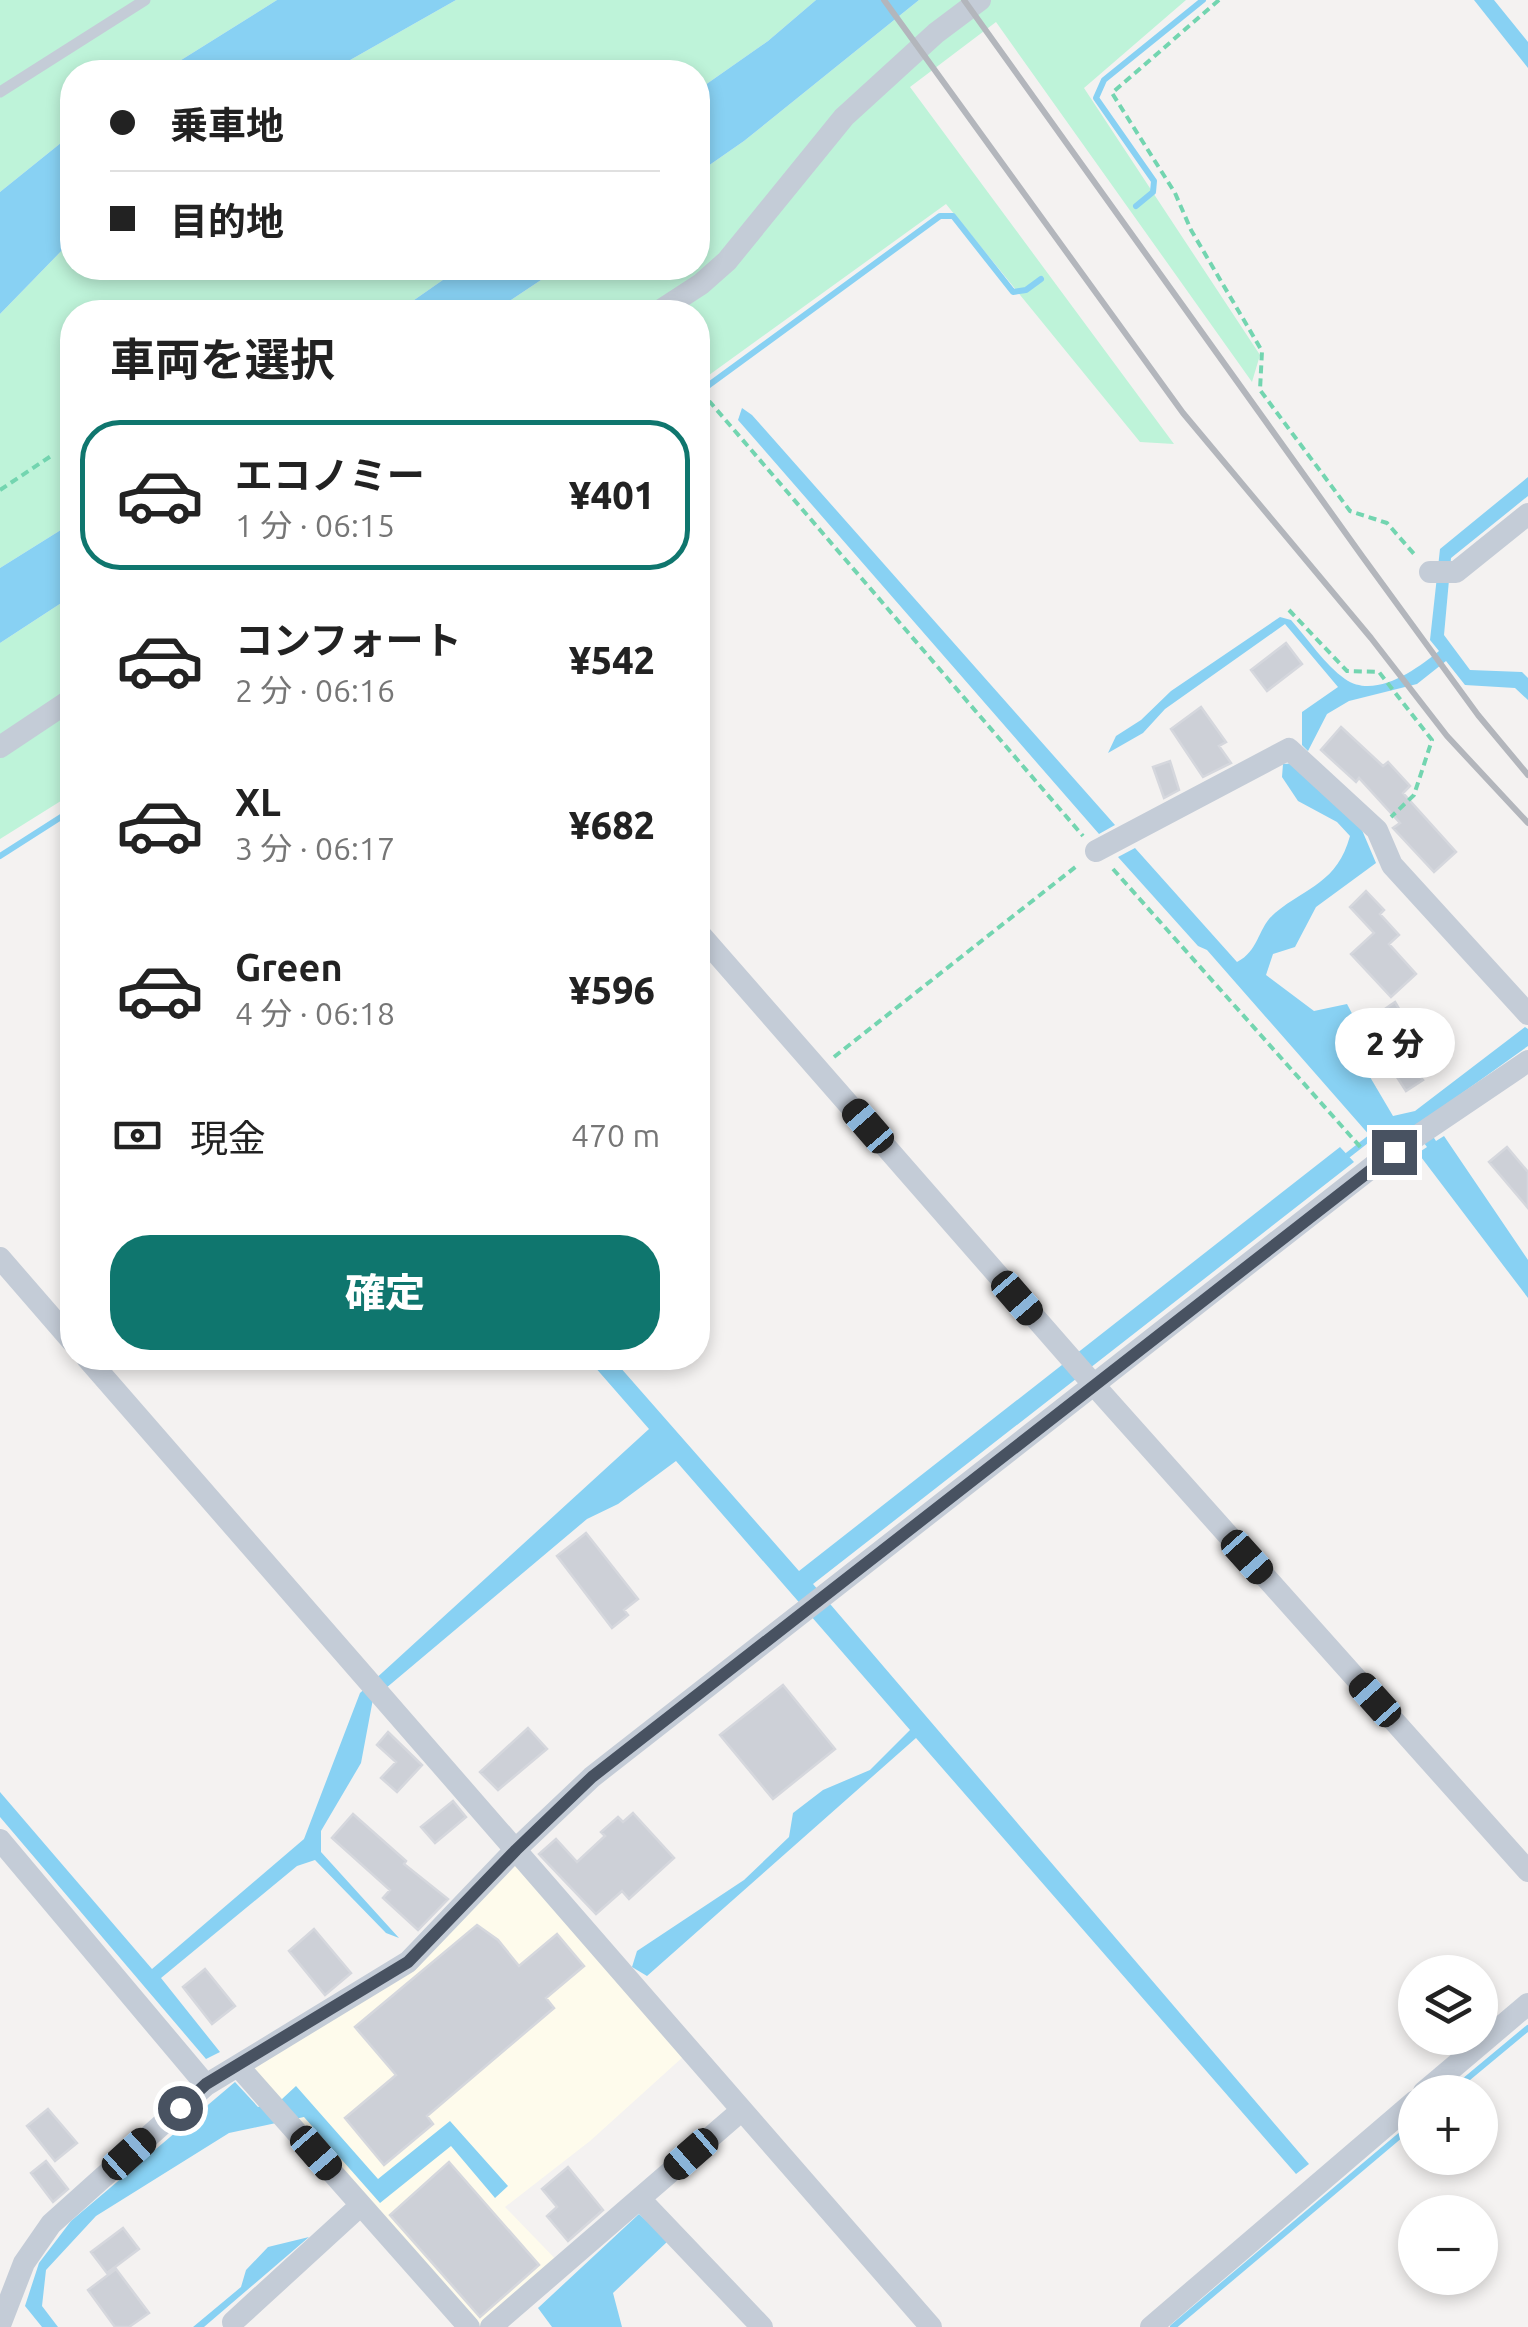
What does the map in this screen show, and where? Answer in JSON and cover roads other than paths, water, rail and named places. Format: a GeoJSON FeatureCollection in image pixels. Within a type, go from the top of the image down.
{"type":"FeatureCollection","features":[{"type":"Feature","properties":{"kind":"street"},"geometry":{"type":"LineString","coordinates":[[710,276],[727,261],[844,117],[936,32],[980,0]]}},
{"type":"Feature","properties":{"kind":"street"},"geometry":{"type":"LineString","coordinates":[[676,300],[706,280]]}},
{"type":"Feature","properties":{"kind":"street"},"geometry":{"type":"LineString","coordinates":[[1430,572],[1456,572],[1528,514]]}},
{"type":"Feature","properties":{"kind":"street"},"geometry":{"type":"LineString","coordinates":[[0,747],[60,708]]}},
{"type":"Feature","properties":{"kind":"street"},"geometry":{"type":"LineString","coordinates":[[1109,844],[1288,749],[1376,830],[1392,865],[1528,1014]]}},
{"type":"Feature","properties":{"kind":"street"},"geometry":{"type":"LineString","coordinates":[[710,946],[1066,1354],[1528,1871]]}},
{"type":"Feature","properties":{"kind":"street"},"geometry":{"type":"LineString","coordinates":[[0,2325],[24,2263],[51,2224],[206,2084],[408,1962],[592,1777],[1090,1381],[1376,1164],[1528,1061]]}},
{"type":"Feature","properties":{"kind":"street"},"geometry":{"type":"LineString","coordinates":[[0,1258],[60,1327]]}},
{"type":"Feature","properties":{"kind":"street"},"geometry":{"type":"LineString","coordinates":[[97,1370],[930,2327]]}},
{"type":"Feature","properties":{"kind":"street"},"geometry":{"type":"LineString","coordinates":[[0,1840],[206,2084]]}},
{"type":"Feature","properties":{"kind":"street"},"geometry":{"type":"LineString","coordinates":[[1444,2075],[1528,2004]]}},
{"type":"Feature","properties":{"kind":"street"},"geometry":{"type":"LineString","coordinates":[[238,2066],[462,2319],[436,2327]]}},
{"type":"Feature","properties":{"kind":"street"},"geometry":{"type":"LineString","coordinates":[[491,2327],[742,2110]]}},
{"type":"Feature","properties":{"kind":"street"},"geometry":{"type":"LineString","coordinates":[[1151,2327],[1398,2115]]}},
{"type":"Feature","properties":{"kind":"street"},"geometry":{"type":"LineString","coordinates":[[640,2199],[762,2327]]}},
{"type":"Feature","properties":{"kind":"street"},"geometry":{"type":"LineString","coordinates":[[233,2322],[362,2205]]}},
{"type":"Feature","properties":{"kind":"lane"},"geometry":{"type":"LineString","coordinates":[[0,92],[145,0]]}},
{"type":"Feature","properties":{"kind":"water"},"geometry":{"type":"Polygon","coordinates":[[[277,0],[456,0],[350,60],[181,60],[277,0]]]}},
{"type":"Feature","properties":{"kind":"water"},"geometry":{"type":"Polygon","coordinates":[[[816,0],[919,0],[710,165],[710,82],[768,41],[816,0]]]}},
{"type":"Feature","properties":{"kind":"water"},"geometry":{"type":"Polygon","coordinates":[[[1474,0],[1494,0],[1528,42],[1528,68],[1474,0]]]}},
{"type":"Feature","properties":{"kind":"water"},"geometry":{"type":"Polygon","coordinates":[[[60,144],[60,252],[0,314],[0,192],[60,144]]]}},
{"type":"Feature","properties":{"kind":"water"},"geometry":{"type":"Polygon","coordinates":[[[443,280],[541,280],[511,300],[414,300],[443,280]]]}},
{"type":"Feature","properties":{"kind":"water"},"geometry":{"type":"Polygon","coordinates":[[[742,408],[1115,825],[1099,834],[738,420],[742,408]]]}},
{"type":"Feature","properties":{"kind":"water"},"geometry":{"type":"Polygon","coordinates":[[[1528,477],[1528,496],[1451,558],[1444,635],[1470,670],[1522,672],[1528,678],[1528,700],[1515,688],[1465,685],[1446,661],[1417,684],[1349,701],[1327,714],[1308,751],[1302,745],[1302,712],[1338,687],[1285,624],[1165,709],[1143,733],[1108,753],[1116,736],[1141,720],[1171,691],[1280,617],[1291,620],[1331,667],[1357,685],[1382,684],[1419,666],[1439,651],[1430,640],[1440,549],[1528,477]]]}},
{"type":"Feature","properties":{"kind":"water"},"geometry":{"type":"Polygon","coordinates":[[[60,530],[60,604],[0,643],[0,568],[60,530]]]}},
{"type":"Feature","properties":{"kind":"water"},"geometry":{"type":"Polygon","coordinates":[[[1297,763],[1359,823],[1376,863],[1316,907],[1295,947],[1273,954],[1266,975],[1314,1011],[1347,1004],[1366,1040],[1360,1060],[1393,1116],[1415,1111],[1525,1027],[1528,1029],[1528,1046],[1423,1121],[1436,1141],[1444,1136],[1528,1260],[1528,1298],[1418,1153],[1427,1147],[1411,1126],[1378,1145],[1207,950],[1198,946],[1118,857],[1135,848],[1237,962],[1250,951],[1275,913],[1329,874],[1350,836],[1337,822],[1298,801],[1282,777],[1283,764],[1297,763]]]}},
{"type":"Feature","properties":{"kind":"water"},"geometry":{"type":"Polygon","coordinates":[[[1340,1147],[1354,1162],[813,1584],[1309,2164],[1296,2174],[916,1738],[647,1976],[632,1967],[637,1951],[744,1880],[789,1837],[793,1813],[823,1790],[870,1770],[910,1730],[676,1461],[618,1504],[587,1519],[373,1699],[361,1763],[321,1831],[321,1852],[399,1938],[386,1933],[315,1860],[297,1866],[161,1978],[220,2052],[206,2059],[0,1817],[0,1792],[152,1969],[304,1839],[360,1693],[649,1429],[597,1370],[623,1370],[799,1571],[1340,1147]]]}},
{"type":"Feature","properties":{"kind":"water"},"geometry":{"type":"Polygon","coordinates":[[[235,2082],[258,2107],[282,2099],[296,2086],[378,2179],[450,2121],[508,2186],[495,2198],[451,2146],[380,2203],[304,2117],[229,2133],[96,2216],[46,2270],[42,2306],[58,2327],[42,2327],[25,2306],[39,2263],[71,2221],[235,2082]]]}},
{"type":"Feature","properties":{"kind":"water"},"geometry":{"type":"Polygon","coordinates":[[[639,2214],[668,2241],[613,2293],[622,2327],[552,2327],[538,2308],[639,2214]]]}},
{"type":"Feature","properties":{"kind":"water"},"geometry":{"type":"Polygon","coordinates":[[[309,2237],[204,2327],[193,2327],[241,2287],[246,2270],[268,2247],[309,2237]]]}},
{"type":"Feature","properties":{"kind":"waterway"},"geometry":{"type":"LineString","coordinates":[[1136,206],[1153,192],[1154,181],[1096,98],[1104,80],[1203,0]]}},
{"type":"Feature","properties":{"kind":"waterway"},"geometry":{"type":"LineString","coordinates":[[710,384],[940,216],[953,216],[1013,292],[1026,290],[1041,279]]}},
{"type":"Feature","properties":{"kind":"waterway"},"geometry":{"type":"LineString","coordinates":[[0,856],[60,818]]}},
{"type":"Feature","properties":{"kind":"waterway"},"geometry":{"type":"LineString","coordinates":[[1348,1155],[1371,1137]]}},
{"type":"Feature","properties":{"kind":"waterway"},"geometry":{"type":"LineString","coordinates":[[1471,2075],[1528,2028]]}},
{"type":"Feature","properties":{"kind":"waterway"},"geometry":{"type":"LineString","coordinates":[[1173,2327],[1398,2137]]}},
{"type":"Feature","properties":{"kind":"railway"},"geometry":{"type":"LineString","coordinates":[[884,0],[1183,413],[1371,638],[1447,736],[1528,823]]}},
{"type":"Feature","properties":{"kind":"railway"},"geometry":{"type":"LineString","coordinates":[[964,0],[1362,556],[1478,715],[1528,775]]}}]}
